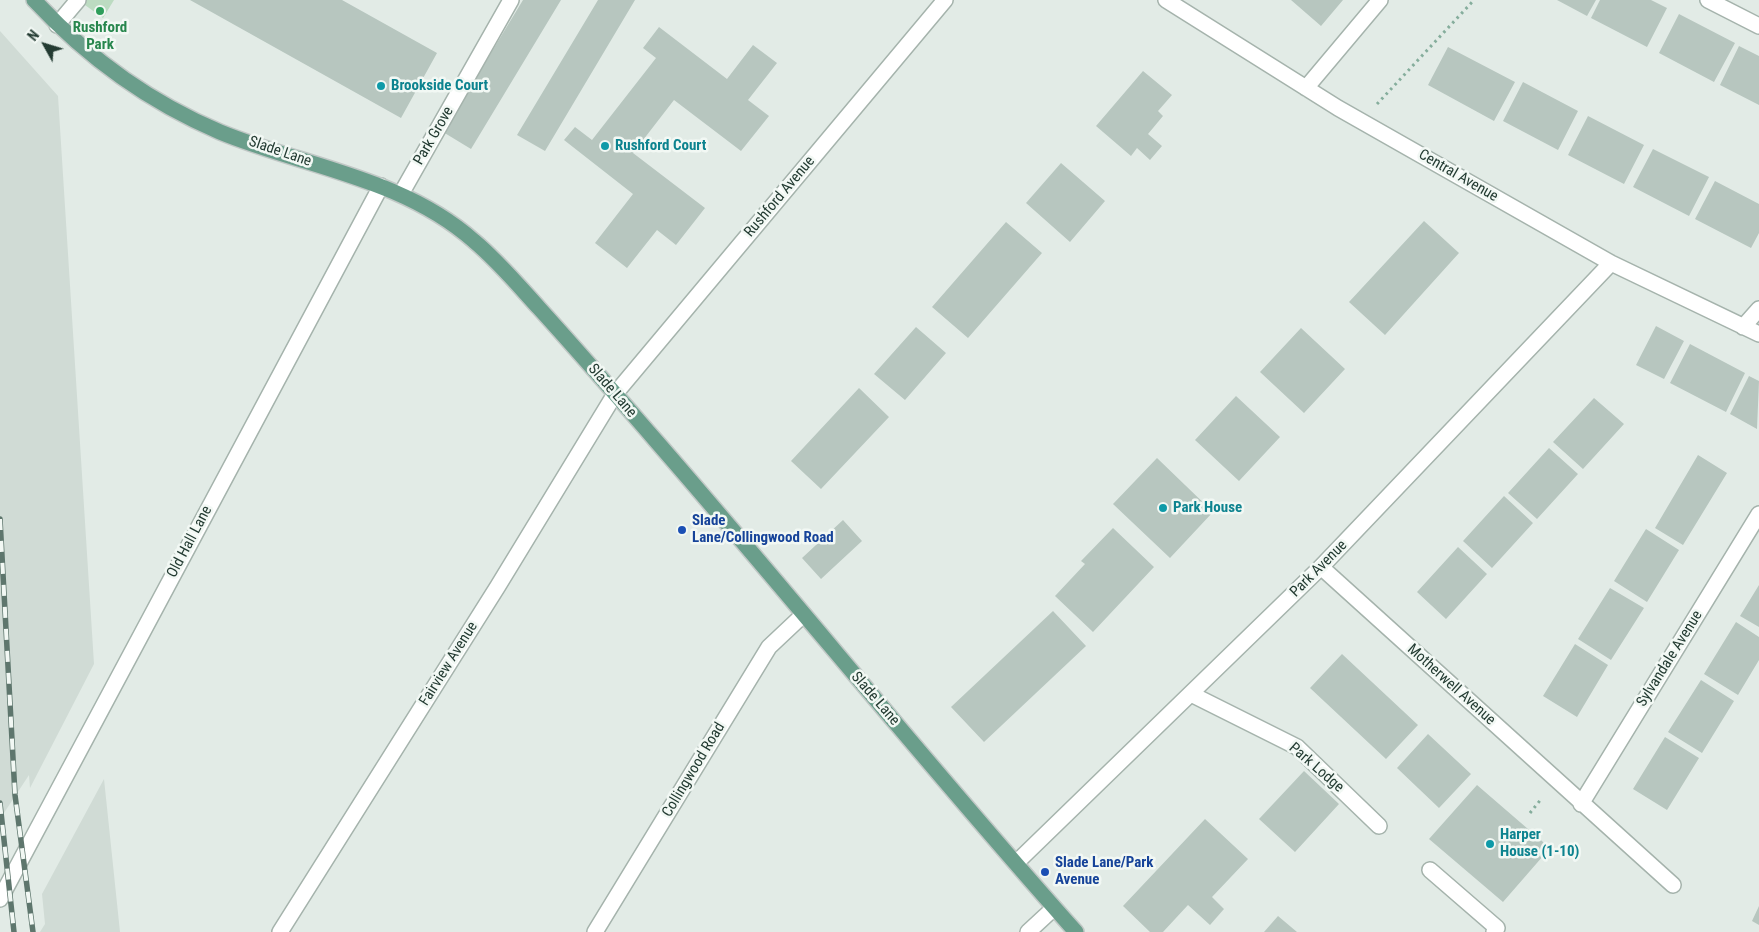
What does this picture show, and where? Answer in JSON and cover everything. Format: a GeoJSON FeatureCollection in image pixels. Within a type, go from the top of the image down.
{"type":"FeatureCollection","features":[{"type":"Feature","properties":{"kind":"main road","name":"Slade Lane"},"geometry":{"type":"LineString","coordinates":[[34,0],[57,25],[102,64],[170,108],[220,132],[401,194],[438,212],[474,241],[504,270],[747,545],[803,615],[1076,932]]}},
{"type":"Feature","properties":{"kind":"street"},"geometry":{"type":"LineString","coordinates":[[57,25],[78,0]]}},
{"type":"Feature","properties":{"kind":"street","name":"Park Grove"},"geometry":{"type":"LineString","coordinates":[[401,194],[511,0]]}},
{"type":"Feature","properties":{"kind":"street","name":"Rushford Avenue"},"geometry":{"type":"LineString","coordinates":[[615,394],[945,0]]}},
{"type":"Feature","properties":{"kind":"street","name":"Central Avenue"},"geometry":{"type":"LineString","coordinates":[[1166,0],[1361,121],[1611,263],[1759,334]]}},
{"type":"Feature","properties":{"kind":"street"},"geometry":{"type":"LineString","coordinates":[[1306,88],[1380,0]]}},
{"type":"Feature","properties":{"kind":"street"},"geometry":{"type":"LineString","coordinates":[[1708,0],[1759,26]]}},
{"type":"Feature","properties":{"kind":"street","name":"Old Hall Lane"},"geometry":{"type":"LineString","coordinates":[[0,899],[381,186]]}},
{"type":"Feature","properties":{"kind":"street","name":"Park Avenue"},"geometry":{"type":"LineString","coordinates":[[1016,863],[1321,567],[1611,263]]}},
{"type":"Feature","properties":{"kind":"street"},"geometry":{"type":"LineString","coordinates":[[1743,327],[1759,309]]}},
{"type":"Feature","properties":{"kind":"street","name":"Fairview Avenue"},"geometry":{"type":"LineString","coordinates":[[280,932],[498,586],[615,394]]}},
{"type":"Feature","properties":{"kind":"street","name":"Sylvandale Avenue"},"geometry":{"type":"LineString","coordinates":[[1581,804],[1759,514]]}},
{"type":"Feature","properties":{"kind":"street","name":"Motherwell Avenue"},"geometry":{"type":"LineString","coordinates":[[1321,567],[1581,804],[1673,884]]}},
{"type":"Feature","properties":{"kind":"street","name":"Collingwood Road"},"geometry":{"type":"LineString","coordinates":[[595,932],[769,647],[803,615]]}},
{"type":"Feature","properties":{"kind":"street","name":"Park Lodge"},"geometry":{"type":"LineString","coordinates":[[1191,694],[1297,746],[1380,826]]}},
{"type":"Feature","properties":{"kind":"street"},"geometry":{"type":"LineString","coordinates":[[1430,870],[1495,930]]}},
{"type":"Feature","properties":{"kind":"street"},"geometry":{"type":"LineString","coordinates":[[1028,932],[1054,908]]}},
{"type":"Feature","properties":{"kind":"path"},"geometry":{"type":"LineString","coordinates":[[1361,121],[1474,0]]}},
{"type":"Feature","properties":{"kind":"shaded area"},"geometry":{"type":"Polygon","coordinates":[[[0,31],[58,96],[94,664],[30,788],[29,775],[0,819],[0,31]]]}},
{"type":"Feature","properties":{"kind":"shaded area"},"geometry":{"type":"Polygon","coordinates":[[[104,779],[120,932],[40,932],[45,924],[42,894],[104,779]]]}},
{"type":"Feature","properties":{"kind":"green space","name":"Rushford Park"},"geometry":{"type":"Polygon","coordinates":[[[78,0],[114,0],[103,18],[78,0]]]}},
{"type":"Feature","properties":{"kind":"building","name":"Brookside Court"},"geometry":{"type":"Polygon","coordinates":[[[190,0],[342,0],[437,53],[401,118],[190,0]]]}},
{"type":"Feature","properties":{"kind":"building"},"geometry":{"type":"Polygon","coordinates":[[[523,0],[561,0],[471,149],[443,132],[523,0]]]}},
{"type":"Feature","properties":{"kind":"building"},"geometry":{"type":"Polygon","coordinates":[[[598,0],[635,0],[545,151],[517,135],[598,0]]]}},
{"type":"Feature","properties":{"kind":"building"},"geometry":{"type":"Polygon","coordinates":[[[1291,0],[1343,0],[1321,26],[1291,0]]]}},
{"type":"Feature","properties":{"kind":"building"},"geometry":{"type":"Polygon","coordinates":[[[1557,0],[1596,0],[1587,16],[1557,0]]]}},
{"type":"Feature","properties":{"kind":"building"},"geometry":{"type":"Polygon","coordinates":[[[1600,0],[1651,0],[1667,8],[1647,47],[1591,18],[1600,0]]]}},
{"type":"Feature","properties":{"kind":"building"},"geometry":{"type":"Polygon","coordinates":[[[1679,14],[1735,43],[1714,82],[1659,53],[1679,14]]]}},
{"type":"Feature","properties":{"kind":"building","name":"Rushford Court"},"geometry":{"type":"Polygon","coordinates":[[[659,27],[727,79],[753,45],[777,63],[748,100],[769,116],[741,151],[674,100],[633,153],[705,208],[676,245],[657,230],[627,268],[595,243],[633,194],[564,140],[575,127],[592,140],[656,58],[643,48],[659,27]]]}},
{"type":"Feature","properties":{"kind":"building"},"geometry":{"type":"Polygon","coordinates":[[[1739,46],[1759,56],[1759,105],[1720,85],[1739,46]]]}},
{"type":"Feature","properties":{"kind":"building"},"geometry":{"type":"Polygon","coordinates":[[[1448,47],[1515,82],[1494,121],[1428,85],[1448,47]]]}},
{"type":"Feature","properties":{"kind":"building"},"geometry":{"type":"Polygon","coordinates":[[[1143,71],[1172,95],[1158,111],[1163,116],[1148,134],[1162,146],[1150,160],[1137,148],[1131,156],[1096,126],[1143,71]]]}},
{"type":"Feature","properties":{"kind":"building"},"geometry":{"type":"Polygon","coordinates":[[[1523,82],[1578,111],[1558,150],[1503,121],[1523,82]]]}},
{"type":"Feature","properties":{"kind":"building"},"geometry":{"type":"Polygon","coordinates":[[[1588,116],[1644,145],[1624,184],[1568,155],[1588,116]]]}},
{"type":"Feature","properties":{"kind":"building"},"geometry":{"type":"Polygon","coordinates":[[[1653,149],[1709,177],[1689,216],[1633,187],[1653,149]]]}},
{"type":"Feature","properties":{"kind":"building"},"geometry":{"type":"Polygon","coordinates":[[[1061,163],[1105,201],[1070,242],[1026,203],[1061,163]]]}},
{"type":"Feature","properties":{"kind":"building"},"geometry":{"type":"Polygon","coordinates":[[[1715,181],[1759,204],[1759,233],[1751,248],[1695,219],[1715,181]]]}},
{"type":"Feature","properties":{"kind":"building"},"geometry":{"type":"Polygon","coordinates":[[[1424,221],[1459,253],[1385,335],[1349,302],[1424,221]]]}},
{"type":"Feature","properties":{"kind":"building"},"geometry":{"type":"Polygon","coordinates":[[[1006,222],[1042,253],[968,338],[932,307],[1006,222]]]}},
{"type":"Feature","properties":{"kind":"building"},"geometry":{"type":"Polygon","coordinates":[[[1656,326],[1684,341],[1664,379],[1636,365],[1656,326]]]}},
{"type":"Feature","properties":{"kind":"building"},"geometry":{"type":"Polygon","coordinates":[[[916,327],[946,353],[905,400],[874,374],[916,327]]]}},
{"type":"Feature","properties":{"kind":"building"},"geometry":{"type":"Polygon","coordinates":[[[1301,328],[1345,369],[1304,413],[1260,372],[1301,328]]]}},
{"type":"Feature","properties":{"kind":"building"},"geometry":{"type":"Polygon","coordinates":[[[1690,344],[1745,373],[1726,412],[1670,383],[1690,344]]]}},
{"type":"Feature","properties":{"kind":"building"},"geometry":{"type":"Polygon","coordinates":[[[1749,376],[1759,381],[1757,429],[1730,414],[1749,376]]]}},
{"type":"Feature","properties":{"kind":"building"},"geometry":{"type":"Polygon","coordinates":[[[859,388],[889,417],[821,489],[791,461],[859,388]]]}},
{"type":"Feature","properties":{"kind":"building"},"geometry":{"type":"Polygon","coordinates":[[[1236,396],[1280,437],[1239,481],[1195,440],[1236,396]]]}},
{"type":"Feature","properties":{"kind":"building"},"geometry":{"type":"Polygon","coordinates":[[[1594,398],[1624,424],[1583,469],[1553,442],[1594,398]]]}},
{"type":"Feature","properties":{"kind":"building"},"geometry":{"type":"Polygon","coordinates":[[[1549,448],[1578,474],[1537,519],[1508,493],[1549,448]]]}},
{"type":"Feature","properties":{"kind":"building"},"geometry":{"type":"Polygon","coordinates":[[[1698,455],[1727,473],[1683,545],[1655,528],[1698,455]]]}},
{"type":"Feature","properties":{"kind":"building","name":"Park House"},"geometry":{"type":"Polygon","coordinates":[[[1157,458],[1213,512],[1170,558],[1113,504],[1157,458]]]}},
{"type":"Feature","properties":{"kind":"building"},"geometry":{"type":"Polygon","coordinates":[[[1504,496],[1533,523],[1492,568],[1463,541],[1504,496]]]}},
{"type":"Feature","properties":{"kind":"building"},"geometry":{"type":"Polygon","coordinates":[[[843,520],[862,541],[821,579],[802,558],[843,520]]]}},
{"type":"Feature","properties":{"kind":"building"},"geometry":{"type":"Polygon","coordinates":[[[1113,528],[1154,567],[1093,632],[1055,596],[1085,564],[1081,561],[1113,528]]]}},
{"type":"Feature","properties":{"kind":"building"},"geometry":{"type":"Polygon","coordinates":[[[1646,529],[1679,550],[1647,602],[1614,581],[1646,529]]]}},
{"type":"Feature","properties":{"kind":"building"},"geometry":{"type":"Polygon","coordinates":[[[1458,547],[1487,574],[1446,619],[1417,592],[1458,547]]]}},
{"type":"Feature","properties":{"kind":"building"},"geometry":{"type":"Polygon","coordinates":[[[1759,585],[1759,627],[1740,616],[1759,585]]]}},
{"type":"Feature","properties":{"kind":"building"},"geometry":{"type":"Polygon","coordinates":[[[1610,588],[1644,608],[1611,660],[1578,639],[1610,588]]]}},
{"type":"Feature","properties":{"kind":"building"},"geometry":{"type":"Polygon","coordinates":[[[1053,611],[1086,646],[984,742],[951,707],[1053,611]]]}},
{"type":"Feature","properties":{"kind":"building"},"geometry":{"type":"Polygon","coordinates":[[[1736,622],[1759,637],[1759,660],[1738,695],[1704,674],[1736,622]]]}},
{"type":"Feature","properties":{"kind":"building"},"geometry":{"type":"Polygon","coordinates":[[[1575,644],[1608,665],[1577,717],[1543,696],[1575,644]]]}},
{"type":"Feature","properties":{"kind":"building"},"geometry":{"type":"Polygon","coordinates":[[[1342,654],[1418,725],[1386,759],[1310,688],[1342,654]]]}},
{"type":"Feature","properties":{"kind":"building"},"geometry":{"type":"Polygon","coordinates":[[[1701,680],[1734,701],[1702,753],[1668,732],[1701,680]]]}},
{"type":"Feature","properties":{"kind":"building"},"geometry":{"type":"Polygon","coordinates":[[[1428,734],[1471,774],[1439,808],[1397,768],[1428,734]]]}},
{"type":"Feature","properties":{"kind":"building"},"geometry":{"type":"Polygon","coordinates":[[[1665,737],[1699,758],[1667,810],[1633,789],[1665,737]]]}},
{"type":"Feature","properties":{"kind":"building"},"geometry":{"type":"Polygon","coordinates":[[[1304,771],[1339,804],[1295,852],[1259,819],[1304,771]]]}},
{"type":"Feature","properties":{"kind":"building","name":"Harper House (1-10)"},"geometry":{"type":"Polygon","coordinates":[[[1477,785],[1550,848],[1503,902],[1429,839],[1477,785]]]}},
{"type":"Feature","properties":{"kind":"building"},"geometry":{"type":"Polygon","coordinates":[[[1205,819],[1248,859],[1212,897],[1224,909],[1210,925],[1188,905],[1163,932],[1150,932],[1123,906],[1205,819]]]}},
{"type":"Feature","properties":{"kind":"building"},"geometry":{"type":"Polygon","coordinates":[[[1759,906],[1759,925],[1752,921],[1759,906]]]}},
{"type":"Feature","properties":{"kind":"building"},"geometry":{"type":"Polygon","coordinates":[[[1278,916],[1297,932],[1264,932],[1278,916]]]}},
{"type":"Feature","properties":{"kind":"railway"},"geometry":{"type":"LineString","coordinates":[[0,519],[15,795],[33,932]]}},
{"type":"Feature","properties":{"kind":"railway"},"geometry":{"type":"LineString","coordinates":[[0,803],[14,932]]}},
{"type":"Feature","properties":{"kind":"place","name":"Rushford Park"},"geometry":{"type":"Point","coordinates":[100,11]}},
{"type":"Feature","properties":{"kind":"place","name":"Brookside Court"},"geometry":{"type":"Point","coordinates":[381,86]}},
{"type":"Feature","properties":{"kind":"place","name":"Rushford Court"},"geometry":{"type":"Point","coordinates":[605,146]}},
{"type":"Feature","properties":{"kind":"place","name":"Park House"},"geometry":{"type":"Point","coordinates":[1163,508]}},
{"type":"Feature","properties":{"kind":"place","name":"Slade Lane/Collingwood Road"},"geometry":{"type":"Point","coordinates":[682,530]}},
{"type":"Feature","properties":{"kind":"place","name":"Harper House (1-10)"},"geometry":{"type":"Point","coordinates":[1490,844]}},
{"type":"Feature","properties":{"kind":"place","name":"Slade Lane/Park Avenue"},"geometry":{"type":"Point","coordinates":[1045,872]}}]}
